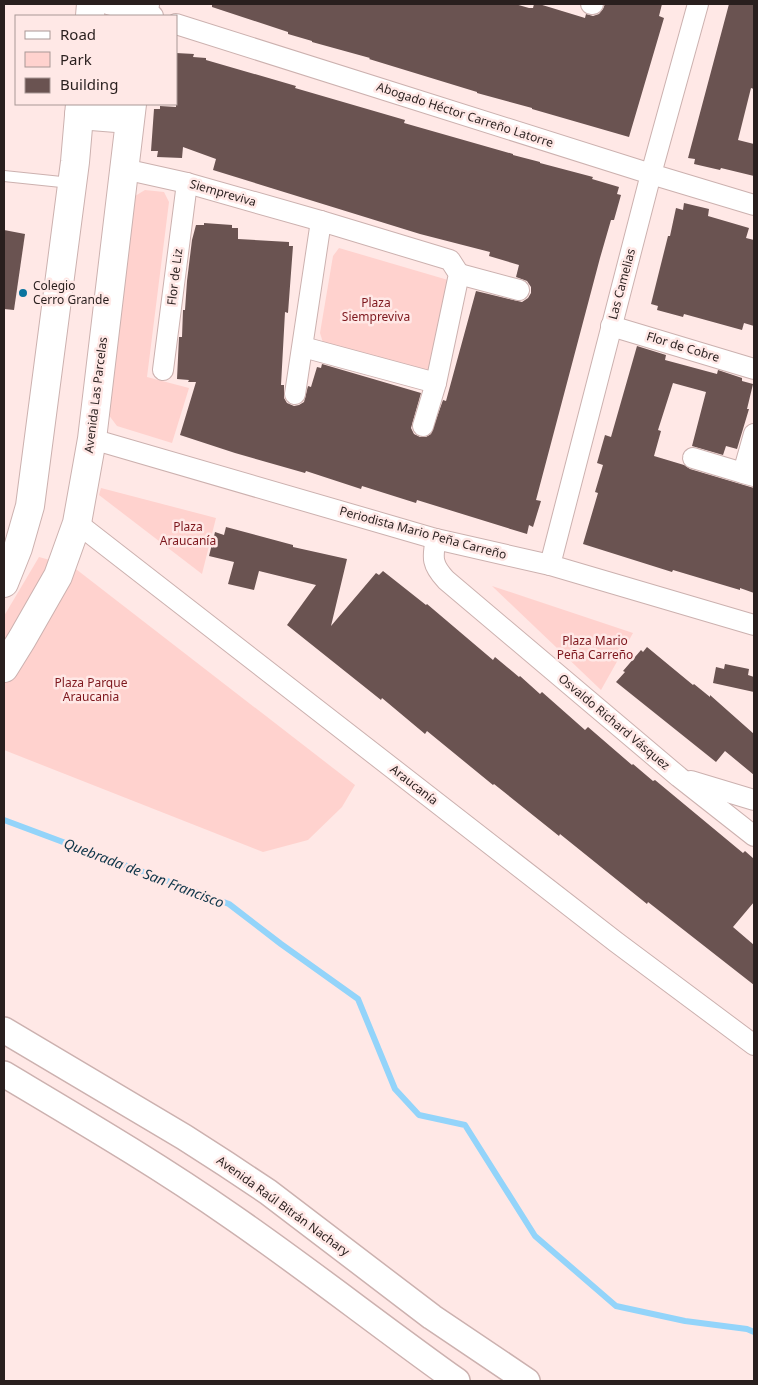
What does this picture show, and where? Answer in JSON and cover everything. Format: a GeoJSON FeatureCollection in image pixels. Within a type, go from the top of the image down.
{"type":"FeatureCollection","features":[{"type":"Feature","properties":{"kind":"main road"},"geometry":{"type":"LineString","coordinates":[[4,583],[18,548],[30,506],[80,109],[130,112]]}},
{"type":"Feature","properties":{"kind":"main road","name":"Avenida Las Parcelas"},"geometry":{"type":"LineString","coordinates":[[4,668],[58,576],[76,523],[92,439],[130,112]]}},
{"type":"Feature","properties":{"kind":"street"},"geometry":{"type":"LineString","coordinates":[[108,4],[146,12]]}},
{"type":"Feature","properties":{"kind":"street","name":"Las Camelias"},"geometry":{"type":"LineString","coordinates":[[550,565],[651,174],[698,4]]}},
{"type":"Feature","properties":{"kind":"street","name":"Abogado Héctor Carreño Latorre"},"geometry":{"type":"LineString","coordinates":[[178,25],[754,205]]}},
{"type":"Feature","properties":{"kind":"street","name":"Siempreviva"},"geometry":{"type":"LineString","coordinates":[[124,169],[187,183],[450,260],[458,274]]}},
{"type":"Feature","properties":{"kind":"street","name":"Flor de Liz"},"geometry":{"type":"LineString","coordinates":[[162,370],[187,183]]}},
{"type":"Feature","properties":{"kind":"street"},"geometry":{"type":"LineString","coordinates":[[295,394],[321,221]]}},
{"type":"Feature","properties":{"kind":"street"},"geometry":{"type":"LineString","coordinates":[[423,426],[436,384],[458,274],[520,290]]}},
{"type":"Feature","properties":{"kind":"street","name":"Flor de Cobre"},"geometry":{"type":"LineString","coordinates":[[611,326],[754,369]]}},
{"type":"Feature","properties":{"kind":"street"},"geometry":{"type":"LineString","coordinates":[[303,347],[436,384]]}},
{"type":"Feature","properties":{"kind":"street"},"geometry":{"type":"LineString","coordinates":[[694,458],[749,475],[754,434]]}},
{"type":"Feature","properties":{"kind":"street","name":"Periodista Mario Peña Carreño"},"geometry":{"type":"LineString","coordinates":[[92,439],[436,539],[550,565],[754,625]]}},
{"type":"Feature","properties":{"kind":"street","name":"Araucanía"},"geometry":{"type":"LineString","coordinates":[[76,523],[616,942],[754,1045]]}},
{"type":"Feature","properties":{"kind":"street","name":"Osvaldo Richard Vásquez"},"geometry":{"type":"LineString","coordinates":[[436,539],[433,556],[439,573],[446,580],[679,778],[754,836]]}},
{"type":"Feature","properties":{"kind":"street","name":"Osvaldo Richard Vásquez"},"geometry":{"type":"LineString","coordinates":[[679,778],[754,800]]}},
{"type":"Feature","properties":{"kind":"street","name":"Avenida Raúl Bitrán Nachary"},"geometry":{"type":"LineString","coordinates":[[4,1030],[193,1142],[268,1192],[432,1317],[527,1381]]}},
{"type":"Feature","properties":{"kind":"street"},"geometry":{"type":"LineString","coordinates":[[4,1074],[124,1144],[231,1216],[457,1381]]}},
{"type":"Feature","properties":{"kind":"street"},"geometry":{"type":"LineString","coordinates":[[124,1144],[141,1112]]}},
{"type":"Feature","properties":{"kind":"lane"},"geometry":{"type":"LineString","coordinates":[[78,4],[89,15]]}},
{"type":"Feature","properties":{"kind":"lane"},"geometry":{"type":"LineString","coordinates":[[4,176],[72,183]]}},
{"type":"Feature","properties":{"kind":"green space"},"geometry":{"type":"Polygon","coordinates":[[[145,190],[164,192],[169,202],[147,377],[189,388],[172,443],[117,426],[108,414],[135,196],[145,190]]]}},
{"type":"Feature","properties":{"kind":"green space","name":"Plaza Siempreviva"},"geometry":{"type":"Polygon","coordinates":[[[339,248],[448,280],[433,366],[427,373],[324,346],[320,333],[333,256],[339,248]]]}},
{"type":"Feature","properties":{"kind":"green space","name":"Plaza Araucanía"},"geometry":{"type":"Polygon","coordinates":[[[101,488],[216,518],[202,574],[99,495],[101,488]]]}},
{"type":"Feature","properties":{"kind":"green space","name":"Plaza Parque Araucania"},"geometry":{"type":"Polygon","coordinates":[[[39,557],[72,566],[355,785],[342,807],[308,840],[263,852],[4,750],[4,616],[39,557]]]}},
{"type":"Feature","properties":{"kind":"green space","name":"Plaza Mario Peña Carreño"},"geometry":{"type":"Polygon","coordinates":[[[492,586],[633,633],[601,690],[492,586]]]}},
{"type":"Feature","properties":{"kind":"building"},"geometry":{"type":"Polygon","coordinates":[[[212,4],[515,4],[533,8],[534,4],[539,4],[585,18],[586,14],[593,16],[599,14],[605,4],[662,4],[659,16],[664,18],[629,137],[312,42],[288,34],[288,32],[212,7],[212,4]]]}},
{"type":"Feature","properties":{"kind":"building"},"geometry":{"type":"Polygon","coordinates":[[[729,4],[754,4],[754,89],[751,88],[738,140],[754,144],[754,176],[694,164],[695,159],[688,158],[729,4]]]}},
{"type":"Feature","properties":{"kind":"building"},"geometry":{"type":"Polygon","coordinates":[[[178,53],[194,54],[193,57],[206,58],[206,60],[296,86],[295,88],[405,120],[404,123],[593,177],[592,179],[619,187],[617,194],[621,195],[614,220],[611,220],[600,258],[536,500],[541,501],[533,527],[529,525],[527,534],[417,500],[416,503],[362,486],[361,489],[306,471],[305,473],[235,453],[180,435],[196,382],[177,379],[179,337],[182,337],[183,310],[185,310],[192,240],[196,225],[204,225],[204,223],[232,225],[232,228],[238,228],[238,239],[289,242],[289,246],[293,246],[288,313],[285,312],[281,385],[284,385],[284,398],[287,403],[294,406],[304,402],[308,386],[311,387],[317,367],[321,368],[322,364],[421,393],[411,428],[414,434],[420,437],[426,437],[431,434],[443,400],[446,401],[476,291],[522,302],[531,293],[531,287],[527,281],[516,277],[519,265],[489,256],[490,252],[420,234],[213,170],[216,159],[183,147],[182,158],[157,157],[158,151],[151,151],[154,109],[160,109],[160,106],[176,107],[178,105],[178,53]]]}},
{"type":"Feature","properties":{"kind":"building"},"geometry":{"type":"Polygon","coordinates":[[[684,203],[709,209],[708,216],[749,228],[746,238],[754,240],[754,326],[744,323],[742,330],[684,314],[683,317],[657,310],[658,306],[651,304],[676,208],[683,210],[684,203]]]}},
{"type":"Feature","properties":{"kind":"building"},"geometry":{"type":"Polygon","coordinates":[[[4,230],[25,234],[14,310],[4,309],[4,230]]]}},
{"type":"Feature","properties":{"kind":"building"},"geometry":{"type":"Polygon","coordinates":[[[637,346],[666,355],[665,360],[717,374],[718,370],[753,384],[747,409],[749,409],[737,449],[726,446],[723,455],[692,446],[706,392],[673,383],[658,430],[661,431],[654,456],[754,488],[754,593],[673,570],[672,572],[583,544],[598,493],[595,492],[603,465],[597,463],[605,435],[611,437],[637,346]]]}},
{"type":"Feature","properties":{"kind":"building"},"geometry":{"type":"Polygon","coordinates":[[[226,527],[293,545],[293,547],[347,559],[331,626],[376,573],[379,575],[383,571],[427,604],[493,660],[495,657],[540,694],[542,692],[585,730],[588,727],[632,765],[653,781],[655,780],[743,853],[745,851],[754,859],[754,902],[733,927],[754,945],[754,985],[648,902],[647,904],[560,834],[559,836],[493,785],[427,731],[425,734],[382,698],[381,700],[287,625],[316,585],[259,571],[254,590],[228,584],[234,562],[209,556],[215,532],[224,535],[226,527]]]}},
{"type":"Feature","properties":{"kind":"building"},"geometry":{"type":"Polygon","coordinates":[[[647,647],[693,685],[710,697],[710,695],[754,734],[754,775],[725,751],[716,762],[616,682],[641,650],[643,652],[647,647]]]}},
{"type":"Feature","properties":{"kind":"building"},"geometry":{"type":"Polygon","coordinates":[[[725,664],[749,669],[748,675],[754,677],[754,692],[713,683],[716,667],[724,669],[725,664]]]}},
{"type":"Feature","properties":{"kind":"waterway","name":"Quebrada de San Francisco"},"geometry":{"type":"LineString","coordinates":[[4,820],[229,904],[358,999],[395,1089],[419,1115],[465,1125],[535,1236],[616,1306],[685,1321],[747,1329],[754,1332]]}},
{"type":"Feature","properties":{"kind":"place","name":"Colegio Cerro Grande"},"geometry":{"type":"Point","coordinates":[23,293]}}]}
